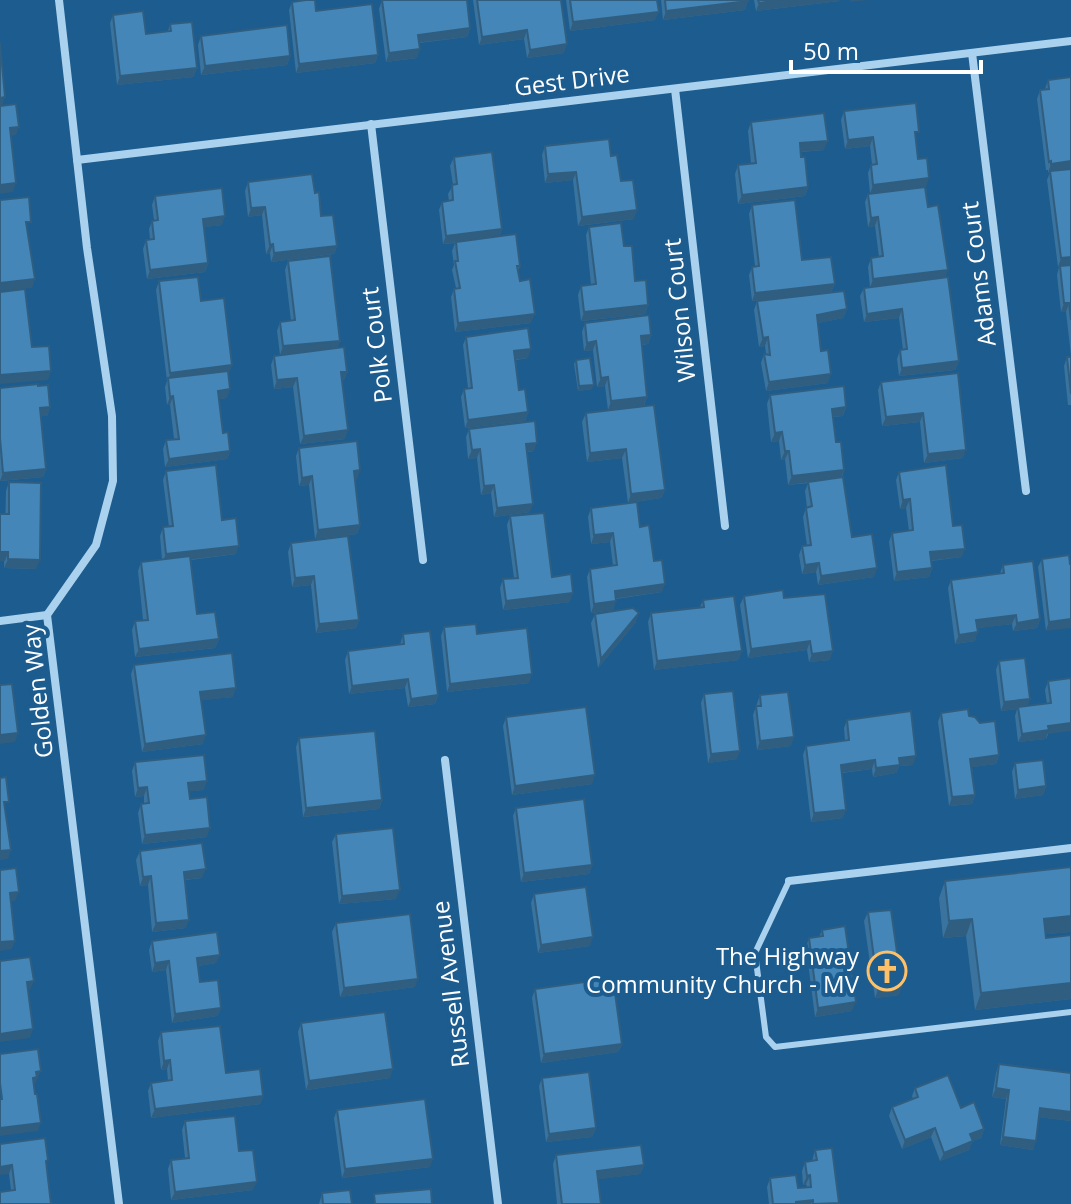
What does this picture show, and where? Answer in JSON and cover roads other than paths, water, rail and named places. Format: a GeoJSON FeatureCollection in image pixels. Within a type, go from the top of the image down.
{"type":"FeatureCollection","features":[{"type":"Feature","properties":{"kind":"street","name":"Golden Way"},"geometry":{"type":"LineString","coordinates":[[59,0],[87,248],[112,416],[113,481],[96,545],[47,615],[119,1204]]}},
{"type":"Feature","properties":{"kind":"street","name":"Gest Drive"},"geometry":{"type":"LineString","coordinates":[[77,160],[1071,41]]}},
{"type":"Feature","properties":{"kind":"street","name":"Adams Court"},"geometry":{"type":"LineString","coordinates":[[972,53],[1026,491]]}},
{"type":"Feature","properties":{"kind":"street","name":"Wilson Court"},"geometry":{"type":"LineString","coordinates":[[675,89],[725,526]]}},
{"type":"Feature","properties":{"kind":"street","name":"Polk Court"},"geometry":{"type":"LineString","coordinates":[[371,124],[423,560]]}},
{"type":"Feature","properties":{"kind":"street"},"geometry":{"type":"LineString","coordinates":[[0,621],[47,615]]}},
{"type":"Feature","properties":{"kind":"street","name":"Russell Avenue"},"geometry":{"type":"LineString","coordinates":[[445,760],[498,1204]]}},
{"type":"Feature","properties":{"kind":"street"},"geometry":{"type":"LineString","coordinates":[[789,881],[1071,848]]}},
{"type":"Feature","properties":{"kind":"lane"},"geometry":{"type":"LineString","coordinates":[[789,881],[755,953],[766,1037],[775,1047],[1071,1012]]}},
{"type":"Feature","properties":{"kind":"place","name":"The Highway Community Church - MV"},"geometry":{"type":"Point","coordinates":[887,971]}}]}
